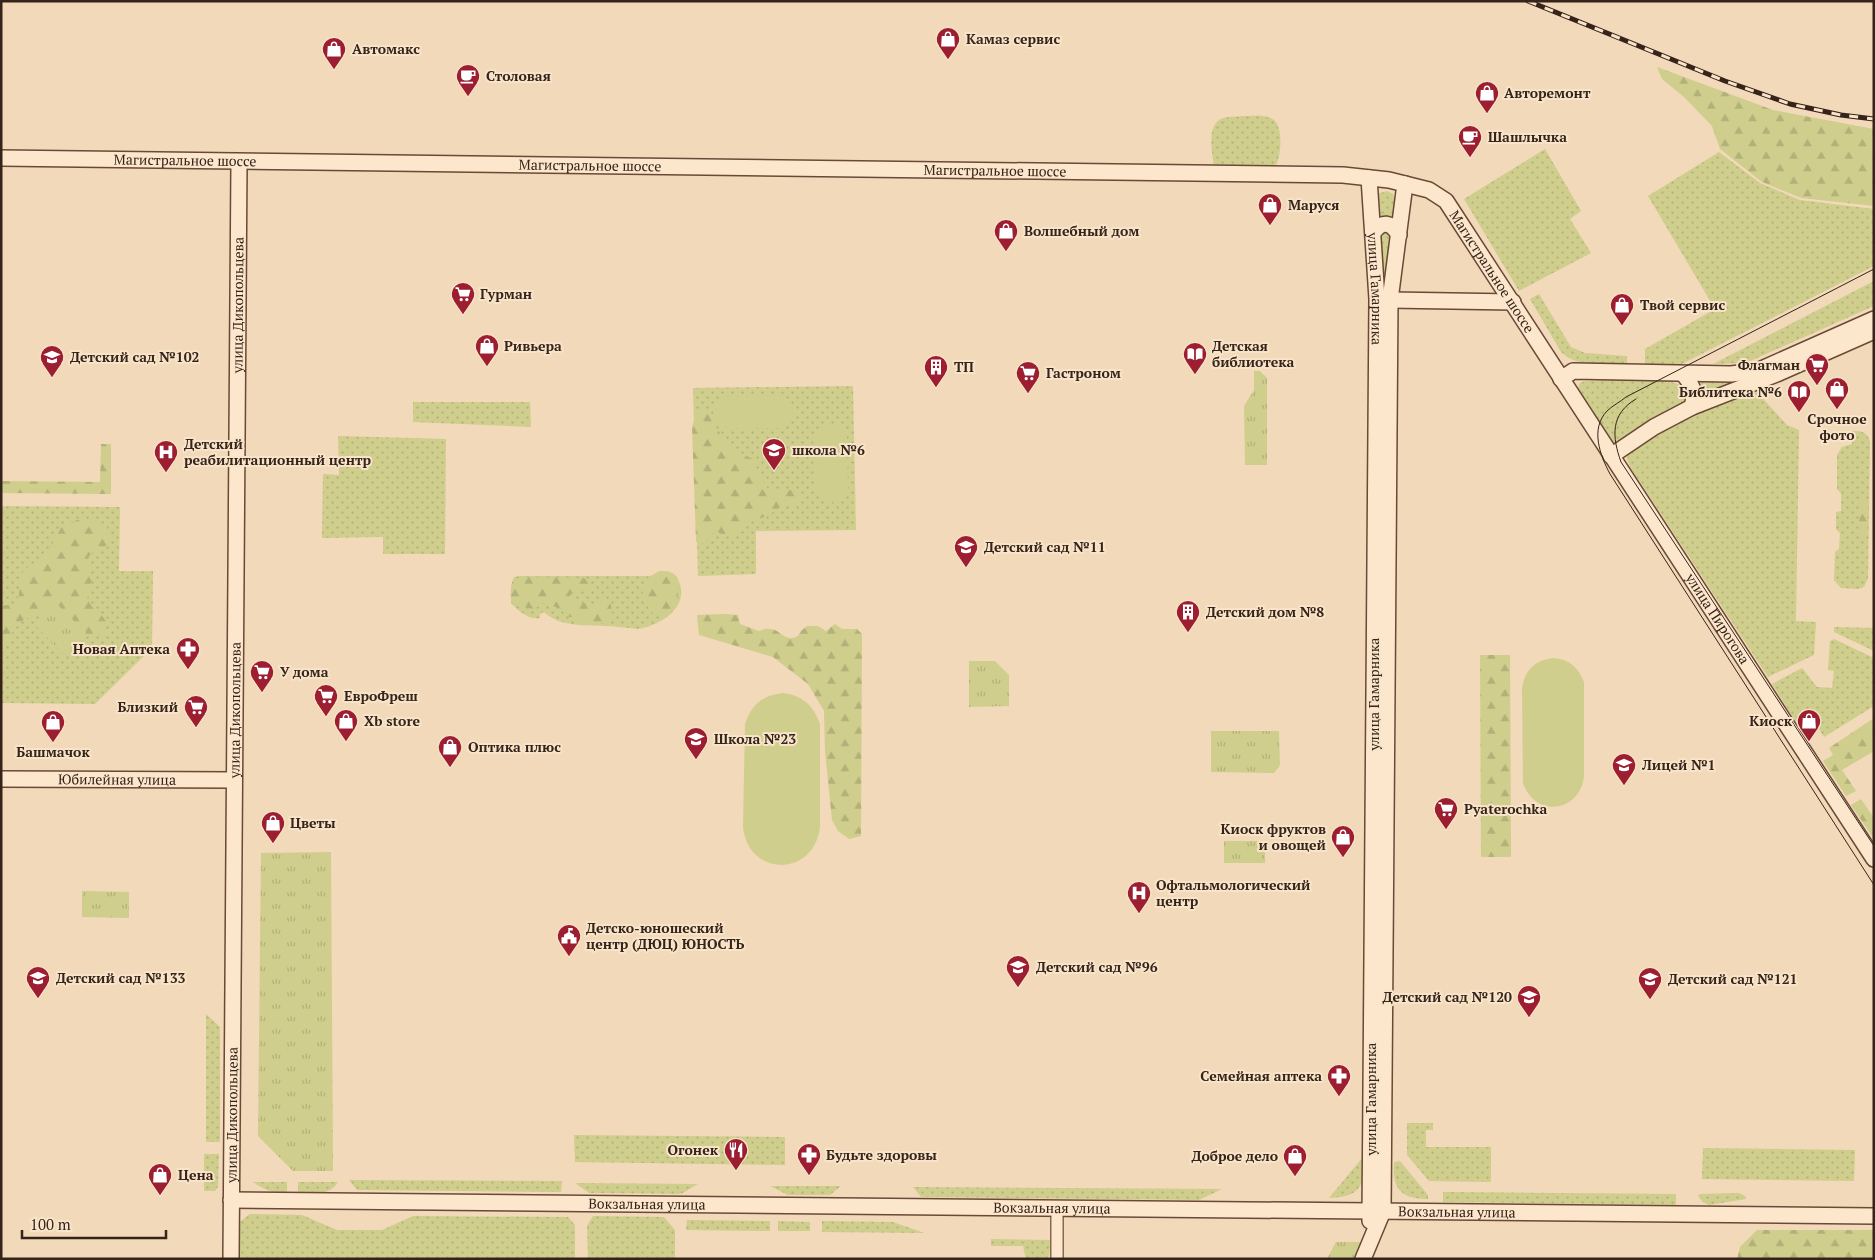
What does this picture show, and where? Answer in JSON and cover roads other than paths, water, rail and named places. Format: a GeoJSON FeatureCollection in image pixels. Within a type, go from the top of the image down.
{"type":"FeatureCollection","features":[{"type":"Feature","properties":{"kind":"main road","name":"Магистральное шоссе"},"geometry":{"type":"LineString","coordinates":[[1,158],[1343,175],[1370,178],[1429,190],[1446,201],[1561,379]]}},
{"type":"Feature","properties":{"kind":"main road","name":"улица Дикопольцева"},"geometry":{"type":"LineString","coordinates":[[230,1259],[239,162]]}},
{"type":"Feature","properties":{"kind":"main road","name":"улица Гамарника"},"geometry":{"type":"LineString","coordinates":[[1370,178],[1377,308],[1376,1211]]}},
{"type":"Feature","properties":{"kind":"main road","name":"улица Гамарника"},"geometry":{"type":"LineString","coordinates":[[1376,1211],[1390,300],[1404,184]]}},
{"type":"Feature","properties":{"kind":"main road"},"geometry":{"type":"LineString","coordinates":[[1372,233],[1382,224],[1388,224],[1394,227],[1399,234]]}},
{"type":"Feature","properties":{"kind":"main road"},"geometry":{"type":"LineString","coordinates":[[1390,300],[1513,302]]}},
{"type":"Feature","properties":{"kind":"main road"},"geometry":{"type":"LineString","coordinates":[[1561,379],[1573,371],[1683,374],[1731,374],[1757,371],[1874,319]]}},
{"type":"Feature","properties":{"kind":"main road"},"geometry":{"type":"LineString","coordinates":[[1612,456],[1654,427],[1692,407],[1779,373],[1874,331]]}},
{"type":"Feature","properties":{"kind":"main road"},"geometry":{"type":"LineString","coordinates":[[1683,374],[1692,383],[1695,396],[1692,407]]}},
{"type":"Feature","properties":{"kind":"main road","name":"улица Пирогова"},"geometry":{"type":"LineString","coordinates":[[1561,379],[1874,859]]}},
{"type":"Feature","properties":{"kind":"main road","name":"Юбилейная улица"},"geometry":{"type":"LineString","coordinates":[[1,779],[234,780]]}},
{"type":"Feature","properties":{"kind":"main road","name":"Вокзальная улица"},"geometry":{"type":"LineString","coordinates":[[231,1200],[1874,1216]]}},
{"type":"Feature","properties":{"kind":"main road"},"geometry":{"type":"LineString","coordinates":[[1363,1259],[1370,1242],[1376,1211]]}},
{"type":"Feature","properties":{"kind":"street"},"geometry":{"type":"LineString","coordinates":[[1057,1208],[1057,1259]]}},
{"type":"Feature","properties":{"kind":"tram line"},"geometry":{"type":"LineString","coordinates":[[1874,269],[1626,397],[1607,411],[1602,418],[1598,434],[1600,450],[1610,474],[1874,885]]}},
{"type":"Feature","properties":{"kind":"tram line"},"geometry":{"type":"LineString","coordinates":[[1636,399],[1621,412],[1615,427],[1616,444],[1621,462],[1874,846]]}},
{"type":"Feature","properties":{"kind":"railway"},"geometry":{"type":"LineString","coordinates":[[1528,1],[1725,81],[1790,104],[1841,115],[1874,119]]}},
{"type":"Feature","properties":{"kind":"place","name":"Камаз сервис"},"geometry":{"type":"Point","coordinates":[948,60]}},
{"type":"Feature","properties":{"kind":"place","name":"Автомакс"},"geometry":{"type":"Point","coordinates":[334,70]}},
{"type":"Feature","properties":{"kind":"place","name":"Столовая"},"geometry":{"type":"Point","coordinates":[468,97]}},
{"type":"Feature","properties":{"kind":"place","name":"Авторемонт"},"geometry":{"type":"Point","coordinates":[1487,114]}},
{"type":"Feature","properties":{"kind":"place","name":"Шашлычка"},"geometry":{"type":"Point","coordinates":[1470,158]}},
{"type":"Feature","properties":{"kind":"place","name":"Маруся"},"geometry":{"type":"Point","coordinates":[1270,226]}},
{"type":"Feature","properties":{"kind":"place","name":"Волшебный дом"},"geometry":{"type":"Point","coordinates":[1006,252]}},
{"type":"Feature","properties":{"kind":"place","name":"Гурман"},"geometry":{"type":"Point","coordinates":[463,315]}},
{"type":"Feature","properties":{"kind":"place","name":"Твой сервис"},"geometry":{"type":"Point","coordinates":[1622,326]}},
{"type":"Feature","properties":{"kind":"place","name":"Ривьера"},"geometry":{"type":"Point","coordinates":[487,367]}},
{"type":"Feature","properties":{"kind":"place","name":"Детская библиотека"},"geometry":{"type":"Point","coordinates":[1195,375]}},
{"type":"Feature","properties":{"kind":"place","name":"Детский сад №102"},"geometry":{"type":"Point","coordinates":[52,378]}},
{"type":"Feature","properties":{"kind":"place","name":"Флагман"},"geometry":{"type":"Point","coordinates":[1817,386]}},
{"type":"Feature","properties":{"kind":"place","name":"ТП"},"geometry":{"type":"Point","coordinates":[936,388]}},
{"type":"Feature","properties":{"kind":"place","name":"Гастроном"},"geometry":{"type":"Point","coordinates":[1028,394]}},
{"type":"Feature","properties":{"kind":"place","name":"Срочное фото"},"geometry":{"type":"Point","coordinates":[1837,410]}},
{"type":"Feature","properties":{"kind":"place","name":"Библитека №6"},"geometry":{"type":"Point","coordinates":[1799,413]}},
{"type":"Feature","properties":{"kind":"place","name":"школа №6"},"geometry":{"type":"Point","coordinates":[774,471]}},
{"type":"Feature","properties":{"kind":"place","name":"Детский реабилитационный центр"},"geometry":{"type":"Point","coordinates":[166,473]}},
{"type":"Feature","properties":{"kind":"place","name":"Детский сад №11"},"geometry":{"type":"Point","coordinates":[966,568]}},
{"type":"Feature","properties":{"kind":"place","name":"Детский дом №8"},"geometry":{"type":"Point","coordinates":[1188,633]}},
{"type":"Feature","properties":{"kind":"place","name":"Новая Аптека"},"geometry":{"type":"Point","coordinates":[188,670]}},
{"type":"Feature","properties":{"kind":"place","name":"У дома"},"geometry":{"type":"Point","coordinates":[262,693]}},
{"type":"Feature","properties":{"kind":"place","name":"ЕвроФреш"},"geometry":{"type":"Point","coordinates":[326,717]}},
{"type":"Feature","properties":{"kind":"place","name":"Близкий"},"geometry":{"type":"Point","coordinates":[196,728]}},
{"type":"Feature","properties":{"kind":"place","name":"Xb store"},"geometry":{"type":"Point","coordinates":[346,742]}},
{"type":"Feature","properties":{"kind":"place","name":"Киоск"},"geometry":{"type":"Point","coordinates":[1809,742]}},
{"type":"Feature","properties":{"kind":"place","name":"Башмачок"},"geometry":{"type":"Point","coordinates":[53,743]}},
{"type":"Feature","properties":{"kind":"place","name":"Школа №23"},"geometry":{"type":"Point","coordinates":[696,760]}},
{"type":"Feature","properties":{"kind":"place","name":"Оптика плюс"},"geometry":{"type":"Point","coordinates":[450,768]}},
{"type":"Feature","properties":{"kind":"place","name":"Лицей №1"},"geometry":{"type":"Point","coordinates":[1624,786]}},
{"type":"Feature","properties":{"kind":"place","name":"Pyaterochka"},"geometry":{"type":"Point","coordinates":[1446,830]}},
{"type":"Feature","properties":{"kind":"place","name":"Цветы"},"geometry":{"type":"Point","coordinates":[273,844]}},
{"type":"Feature","properties":{"kind":"place","name":"Киоск фруктов и овощей"},"geometry":{"type":"Point","coordinates":[1343,858]}},
{"type":"Feature","properties":{"kind":"place","name":"Офтальмологический центр"},"geometry":{"type":"Point","coordinates":[1139,914]}},
{"type":"Feature","properties":{"kind":"place","name":"Детско-юношеский центр (ДЮЦ) ЮНОСТЬ"},"geometry":{"type":"Point","coordinates":[569,957]}},
{"type":"Feature","properties":{"kind":"place","name":"Детский сад №96"},"geometry":{"type":"Point","coordinates":[1018,988]}},
{"type":"Feature","properties":{"kind":"place","name":"Детский сад №133"},"geometry":{"type":"Point","coordinates":[38,999]}},
{"type":"Feature","properties":{"kind":"place","name":"Детский сад №121"},"geometry":{"type":"Point","coordinates":[1650,1000]}},
{"type":"Feature","properties":{"kind":"place","name":"Детский сад №120"},"geometry":{"type":"Point","coordinates":[1529,1018]}},
{"type":"Feature","properties":{"kind":"place","name":"Семейная аптека"},"geometry":{"type":"Point","coordinates":[1339,1097]}},
{"type":"Feature","properties":{"kind":"place","name":"Огонек"},"geometry":{"type":"Point","coordinates":[736,1171]}},
{"type":"Feature","properties":{"kind":"place","name":"Будьте здоровы"},"geometry":{"type":"Point","coordinates":[809,1176]}},
{"type":"Feature","properties":{"kind":"place","name":"Доброе дело"},"geometry":{"type":"Point","coordinates":[1295,1177]}},
{"type":"Feature","properties":{"kind":"place","name":"Цена"},"geometry":{"type":"Point","coordinates":[160,1196]}}]}
